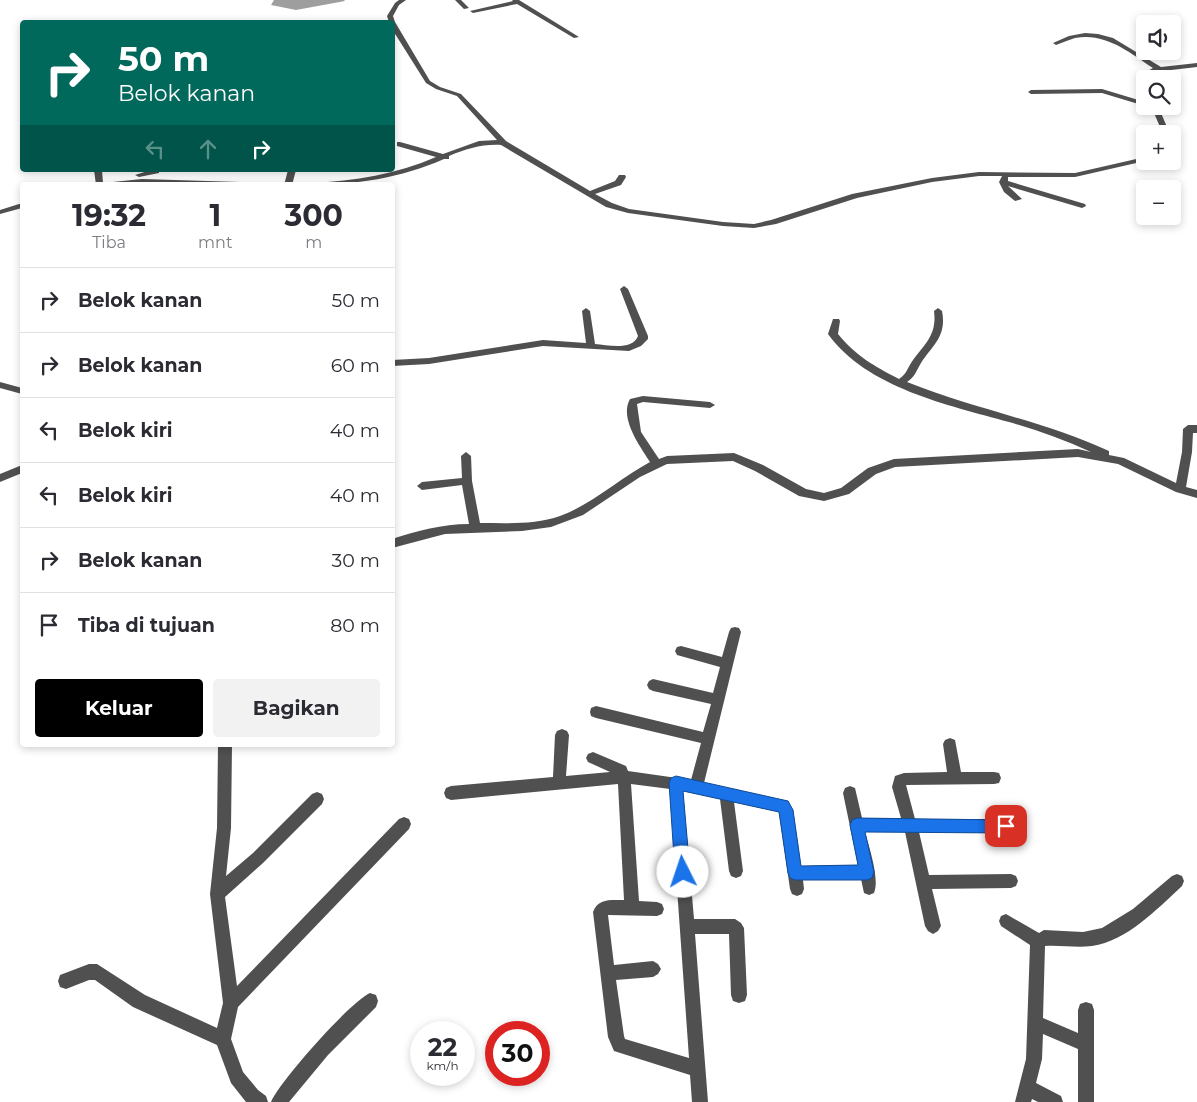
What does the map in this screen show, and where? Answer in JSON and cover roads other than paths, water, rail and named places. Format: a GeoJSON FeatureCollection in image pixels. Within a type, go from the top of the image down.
{"type":"FeatureCollection","features":[{"type":"Feature","properties":{"kind":"street"},"geometry":{"type":"LineString","coordinates":[[391,20],[390,16],[393,10],[403,0]]}},
{"type":"Feature","properties":{"kind":"street"},"geometry":{"type":"LineString","coordinates":[[458,0],[466,8]]}},
{"type":"Feature","properties":{"kind":"street"},"geometry":{"type":"LineString","coordinates":[[473,11],[516,1],[537,16],[576,37]]}},
{"type":"Feature","properties":{"kind":"street"},"geometry":{"type":"LineString","coordinates":[[395,28],[425,79],[438,88],[459,95],[503,143],[609,205],[624,210],[723,224],[754,226],[773,222],[808,209],[872,191],[951,177],[979,174],[1005,178],[1075,175],[1136,161]]}},
{"type":"Feature","properties":{"kind":"street"},"geometry":{"type":"LineString","coordinates":[[1056,44],[1079,35],[1110,38],[1159,69]]}},
{"type":"Feature","properties":{"kind":"street"},"geometry":{"type":"LineString","coordinates":[[1155,70],[1197,65]]}},
{"type":"Feature","properties":{"kind":"street"},"geometry":{"type":"LineString","coordinates":[[1031,92],[1102,91],[1136,101]]}},
{"type":"Feature","properties":{"kind":"street"},"geometry":{"type":"LineString","coordinates":[[395,172],[411,170],[471,146],[493,142],[503,143]]}},
{"type":"Feature","properties":{"kind":"street"},"geometry":{"type":"LineString","coordinates":[[400,144],[446,157]]}},
{"type":"Feature","properties":{"kind":"street"},"geometry":{"type":"LineString","coordinates":[[106,182],[155,172],[181,175],[186,182]]}},
{"type":"Feature","properties":{"kind":"street"},"geometry":{"type":"LineString","coordinates":[[353,182],[380,173]]}},
{"type":"Feature","properties":{"kind":"street"},"geometry":{"type":"LineString","coordinates":[[590,193],[618,182],[622,177]]}},
{"type":"Feature","properties":{"kind":"street"},"geometry":{"type":"LineString","coordinates":[[1005,178],[1005,189],[1018,200]]}},
{"type":"Feature","properties":{"kind":"street"},"geometry":{"type":"LineString","coordinates":[[1005,178],[1082,206]]}},
{"type":"Feature","properties":{"kind":"street"},"geometry":{"type":"LineString","coordinates":[[115,182],[158,182]]}},
{"type":"Feature","properties":{"kind":"street"},"geometry":{"type":"LineString","coordinates":[[0,212],[20,207]]}},
{"type":"Feature","properties":{"kind":"street"},"geometry":{"type":"LineString","coordinates":[[395,363],[429,361],[536,343],[626,349],[643,339],[642,331],[624,289]]}},
{"type":"Feature","properties":{"kind":"street"},"geometry":{"type":"LineString","coordinates":[[586,311],[591,347]]}},
{"type":"Feature","properties":{"kind":"street"},"geometry":{"type":"LineString","coordinates":[[900,383],[910,376],[915,364],[934,340],[940,323],[938,311]]}},
{"type":"Feature","properties":{"kind":"street"},"geometry":{"type":"LineString","coordinates":[[836,321],[833,334],[848,353],[871,370],[900,383],[1062,436],[1180,489],[1197,494]]}},
{"type":"Feature","properties":{"kind":"street"},"geometry":{"type":"LineString","coordinates":[[0,385],[20,390]]}},
{"type":"Feature","properties":{"kind":"street"},"geometry":{"type":"LineString","coordinates":[[656,463],[636,432],[631,405],[633,402],[643,400],[710,406]]}},
{"type":"Feature","properties":{"kind":"street"},"geometry":{"type":"LineString","coordinates":[[1180,489],[1187,452],[1188,429],[1197,428]]}},
{"type":"Feature","properties":{"kind":"street"},"geometry":{"type":"LineString","coordinates":[[395,543],[433,532],[532,526],[566,518],[656,463],[675,459],[734,458],[759,468],[803,493],[824,497],[845,491],[872,471],[894,464],[1070,453],[1120,461]]}},
{"type":"Feature","properties":{"kind":"street"},"geometry":{"type":"LineString","coordinates":[[466,456],[467,481],[476,528]]}},
{"type":"Feature","properties":{"kind":"street"},"geometry":{"type":"LineString","coordinates":[[0,478],[20,470]]}},
{"type":"Feature","properties":{"kind":"street"},"geometry":{"type":"LineString","coordinates":[[422,486],[467,481]]}},
{"type":"Feature","properties":{"kind":"street"},"geometry":{"type":"LineString","coordinates":[[696,788],[735,632]]}},
{"type":"Feature","properties":{"kind":"street"},"geometry":{"type":"LineString","coordinates":[[681,651],[727,664]]}},
{"type":"Feature","properties":{"kind":"street"},"geometry":{"type":"LineString","coordinates":[[653,685],[718,700]]}},
{"type":"Feature","properties":{"kind":"street"},"geometry":{"type":"LineString","coordinates":[[596,712],[708,740]]}},
{"type":"Feature","properties":{"kind":"street"},"geometry":{"type":"LineString","coordinates":[[559,784],[562,735]]}},
{"type":"Feature","properties":{"kind":"street"},"geometry":{"type":"LineString","coordinates":[[950,744],[954,779]]}},
{"type":"Feature","properties":{"kind":"street"},"geometry":{"type":"LineString","coordinates":[[225,747],[224,828],[217,894],[231,1003],[223,1039],[237,1077],[252,1096],[260,1102]]}},
{"type":"Feature","properties":{"kind":"street"},"geometry":{"type":"LineString","coordinates":[[593,758],[621,770],[624,777],[632,908]]}},
{"type":"Feature","properties":{"kind":"street"},"geometry":{"type":"LineString","coordinates":[[451,793],[624,777],[676,783],[783,806],[785,808],[797,889]]}},
{"type":"Feature","properties":{"kind":"street"},"geometry":{"type":"LineString","coordinates":[[933,926],[910,825],[899,788],[900,781],[904,779],[994,778]]}},
{"type":"Feature","properties":{"kind":"street"},"geometry":{"type":"LineString","coordinates":[[676,783],[700,1102]]}},
{"type":"Feature","properties":{"kind":"street"},"geometry":{"type":"LineString","coordinates":[[850,793],[869,888]]}},
{"type":"Feature","properties":{"kind":"street"},"geometry":{"type":"LineString","coordinates":[[726,794],[736,871]]}},
{"type":"Feature","properties":{"kind":"street"},"geometry":{"type":"LineString","coordinates":[[217,894],[258,858],[317,799]]}},
{"type":"Feature","properties":{"kind":"street"},"geometry":{"type":"LineString","coordinates":[[231,1003],[404,824]]}},
{"type":"Feature","properties":{"kind":"street"},"geometry":{"type":"LineString","coordinates":[[857,825],[1006,826]]}},
{"type":"Feature","properties":{"kind":"street"},"geometry":{"type":"LineString","coordinates":[[795,873],[867,872]]}},
{"type":"Feature","properties":{"kind":"street"},"geometry":{"type":"LineString","coordinates":[[923,882],[1011,881]]}},
{"type":"Feature","properties":{"kind":"street"},"geometry":{"type":"LineString","coordinates":[[1038,941],[1044,938],[1087,939],[1103,936],[1158,898],[1177,881]]}},
{"type":"Feature","properties":{"kind":"street"},"geometry":{"type":"LineString","coordinates":[[657,909],[606,908],[600,912],[616,1037],[620,1045],[698,1069]]}},
{"type":"Feature","properties":{"kind":"street"},"geometry":{"type":"LineString","coordinates":[[1006,921],[1038,941]]}},
{"type":"Feature","properties":{"kind":"street"},"geometry":{"type":"LineString","coordinates":[[687,926],[735,927],[739,995]]}},
{"type":"Feature","properties":{"kind":"street"},"geometry":{"type":"LineString","coordinates":[[1038,941],[1036,954],[1034,1058],[1024,1095],[1055,1102]]}},
{"type":"Feature","properties":{"kind":"street"},"geometry":{"type":"LineString","coordinates":[[608,973],[653,969]]}},
{"type":"Feature","properties":{"kind":"street"},"geometry":{"type":"LineString","coordinates":[[66,981],[89,972],[97,972],[139,1001],[223,1039]]}},
{"type":"Feature","properties":{"kind":"street"},"geometry":{"type":"LineString","coordinates":[[279,1102],[302,1072],[334,1036],[370,1001]]}},
{"type":"Feature","properties":{"kind":"street"},"geometry":{"type":"LineString","coordinates":[[1086,1010],[1086,1102]]}},
{"type":"Feature","properties":{"kind":"street"},"geometry":{"type":"LineString","coordinates":[[1035,1024],[1086,1044]]}}]}
